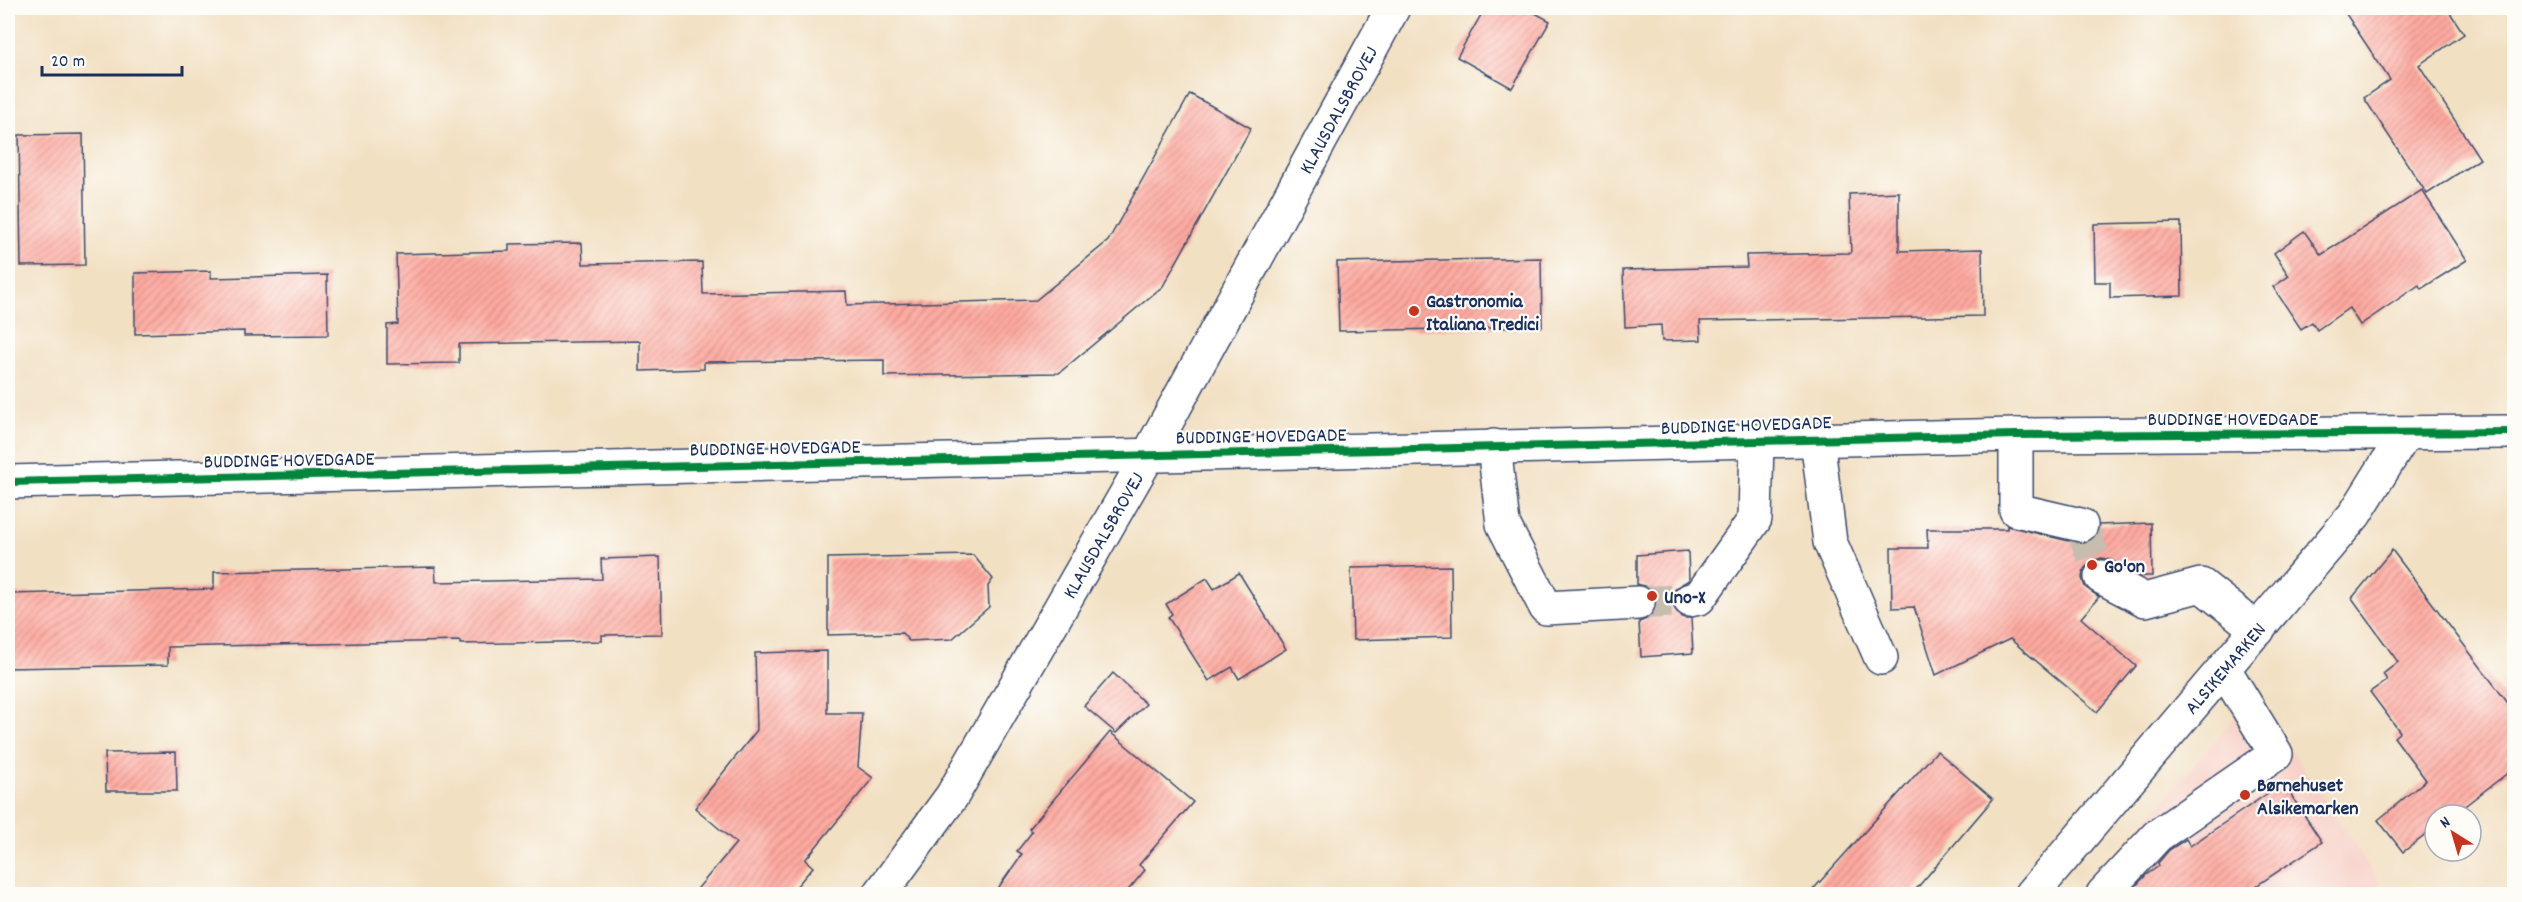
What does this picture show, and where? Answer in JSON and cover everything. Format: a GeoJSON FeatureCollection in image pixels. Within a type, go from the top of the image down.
{"type":"FeatureCollection","features":[{"type":"Feature","properties":{"kind":"street","name":"KLAUSDALSBROVEJ"},"geometry":{"type":"LineString","coordinates":[[880,894],[952,796],[1149,454],[1393,8]]}},
{"type":"Feature","properties":{"kind":"street","name":"BUDDINGE HOVEDGADE"},"geometry":{"type":"LineString","coordinates":[[8,482],[2016,435],[2514,432]]}},
{"type":"Feature","properties":{"kind":"street","name":"ALSIKEMARKEN"},"geometry":{"type":"LineString","coordinates":[[2047,889],[2224,669],[2355,514],[2405,434]]}},
{"type":"Feature","properties":{"kind":"street"},"geometry":{"type":"LineString","coordinates":[[2016,435],[2016,510],[2080,525]]}},
{"type":"Feature","properties":{"kind":"street"},"geometry":{"type":"LineString","coordinates":[[1817,439],[1830,542],[1881,658]]}},
{"type":"Feature","properties":{"kind":"street"},"geometry":{"type":"LineString","coordinates":[[1690,600],[1699,598],[1755,519],[1757,441]]}},
{"type":"Feature","properties":{"kind":"street"},"geometry":{"type":"LineString","coordinates":[[1494,446],[1503,524],[1546,608],[1638,603]]}},
{"type":"Feature","properties":{"kind":"street"},"geometry":{"type":"LineString","coordinates":[[2101,577],[2145,600],[2201,585],[2258,630]]}},
{"type":"Feature","properties":{"kind":"street"},"geometry":{"type":"LineString","coordinates":[[2103,894],[2157,836],[2276,753],[2224,669]]}},
{"type":"Feature","properties":{"kind":"shaded area","name":"Børnehuset Alsikemarken"},"geometry":{"type":"Polygon","coordinates":[[[2254,695],[2388,894],[2083,894],[2254,695]]]}},
{"type":"Feature","properties":{"kind":"building"},"geometry":{"type":"Polygon","coordinates":[[[1485,8],[1526,8],[1550,21],[1512,88],[1457,57],[1485,8]]]}},
{"type":"Feature","properties":{"kind":"building"},"geometry":{"type":"Polygon","coordinates":[[[2342,8],[2447,8],[2464,34],[2419,65],[2480,159],[2427,194],[2364,98],[2390,80],[2342,8]]]}},
{"type":"Feature","properties":{"kind":"building"},"geometry":{"type":"Polygon","coordinates":[[[1190,94],[1251,128],[1163,286],[1059,373],[884,376],[884,360],[704,362],[704,369],[640,371],[640,341],[459,344],[459,363],[387,364],[387,325],[398,324],[396,254],[509,251],[509,244],[582,243],[583,264],[702,262],[703,294],[846,291],[847,305],[1036,300],[1108,241],[1190,94]]]}},
{"type":"Feature","properties":{"kind":"building"},"geometry":{"type":"Polygon","coordinates":[[[83,134],[85,265],[21,266],[19,135],[83,134]]]}},
{"type":"Feature","properties":{"kind":"building"},"geometry":{"type":"Polygon","coordinates":[[[2422,190],[2467,260],[2421,289],[2419,285],[2360,325],[2349,308],[2317,330],[2312,322],[2301,329],[2273,287],[2289,276],[2274,253],[2304,231],[2321,255],[2422,190]]]}},
{"type":"Feature","properties":{"kind":"building"},"geometry":{"type":"Polygon","coordinates":[[[1899,192],[1899,251],[1982,249],[1983,316],[1700,321],[1701,340],[1662,341],[1661,325],[1625,327],[1623,270],[1747,267],[1746,255],[1851,253],[1849,194],[1899,192]]]}},
{"type":"Feature","properties":{"kind":"building"},"geometry":{"type":"Polygon","coordinates":[[[2181,222],[2182,296],[2110,298],[2110,282],[2095,282],[2094,224],[2181,222]]]}},
{"type":"Feature","properties":{"kind":"building"},"geometry":{"type":"Polygon","coordinates":[[[1541,258],[1542,327],[1339,331],[1337,262],[1541,258]]]}},
{"type":"Feature","properties":{"kind":"building"},"geometry":{"type":"Polygon","coordinates":[[[211,271],[211,278],[327,275],[328,335],[244,336],[244,331],[135,334],[135,273],[211,271]]]}},
{"type":"Feature","properties":{"kind":"building"},"geometry":{"type":"Polygon","coordinates":[[[2151,523],[2152,576],[2139,576],[2110,560],[2101,558],[2091,562],[2084,569],[2082,578],[2085,587],[2099,597],[2081,618],[2136,666],[2097,712],[2010,639],[1936,675],[1914,607],[1892,608],[1891,548],[1928,548],[1927,529],[2007,529],[2007,526],[2077,543],[2086,543],[2094,538],[2099,525],[2151,523]]]}},
{"type":"Feature","properties":{"kind":"building"},"geometry":{"type":"Polygon","coordinates":[[[2392,550],[2514,711],[2514,768],[2469,803],[2423,803],[2423,837],[2403,852],[2378,820],[2426,780],[2394,737],[2400,732],[2370,692],[2387,680],[2383,674],[2398,662],[2352,598],[2392,550]]]}},
{"type":"Feature","properties":{"kind":"building"},"geometry":{"type":"Polygon","coordinates":[[[1688,551],[1689,580],[1677,587],[1672,594],[1672,603],[1677,613],[1684,618],[1691,618],[1693,653],[1641,657],[1639,622],[1649,618],[1657,603],[1653,592],[1637,584],[1637,555],[1688,551]]]}},
{"type":"Feature","properties":{"kind":"building"},"geometry":{"type":"Polygon","coordinates":[[[973,555],[993,579],[988,586],[989,607],[952,639],[909,641],[902,633],[828,635],[828,558],[973,555]]]}},
{"type":"Feature","properties":{"kind":"building"},"geometry":{"type":"Polygon","coordinates":[[[660,557],[662,634],[602,635],[602,641],[460,644],[460,641],[168,647],[168,665],[8,668],[8,594],[214,589],[214,572],[435,567],[436,582],[602,579],[601,559],[660,557]]]}},
{"type":"Feature","properties":{"kind":"building"},"geometry":{"type":"Polygon","coordinates":[[[1451,566],[1452,637],[1353,640],[1351,568],[1451,566]]]}},
{"type":"Feature","properties":{"kind":"building"},"geometry":{"type":"Polygon","coordinates":[[[1239,573],[1286,649],[1239,679],[1232,667],[1209,681],[1168,617],[1172,614],[1166,604],[1207,578],[1214,589],[1239,573]]]}},
{"type":"Feature","properties":{"kind":"building"},"geometry":{"type":"Polygon","coordinates":[[[827,651],[827,713],[862,713],[858,767],[873,778],[805,860],[813,867],[790,894],[693,894],[736,843],[695,808],[757,730],[755,653],[827,651]]]}},
{"type":"Feature","properties":{"kind":"building"},"geometry":{"type":"Polygon","coordinates":[[[1113,673],[1146,704],[1116,733],[1084,706],[1113,673]]]}},
{"type":"Feature","properties":{"kind":"building"},"geometry":{"type":"Polygon","coordinates":[[[1110,732],[1193,802],[1139,865],[1145,870],[1125,894],[994,894],[1022,854],[1017,851],[1032,832],[1029,829],[1110,732]]]}},
{"type":"Feature","properties":{"kind":"building"},"geometry":{"type":"Polygon","coordinates":[[[1937,751],[1993,799],[1912,894],[1809,894],[1937,751]]]}},
{"type":"Feature","properties":{"kind":"building"},"geometry":{"type":"Polygon","coordinates":[[[176,752],[177,791],[106,791],[105,753],[176,752]]]}},
{"type":"Feature","properties":{"kind":"building"},"geometry":{"type":"Polygon","coordinates":[[[2283,783],[2322,842],[2244,894],[2128,894],[2146,875],[2159,866],[2158,863],[2169,850],[2186,839],[2190,846],[2283,783]]]}},
{"type":"Feature","properties":{"kind":"tunnel"},"geometry":{"type":"LineString","coordinates":[[2081,525],[2101,577]]}},
{"type":"Feature","properties":{"kind":"tunnel"},"geometry":{"type":"LineString","coordinates":[[1638,603],[1690,600]]}},
{"type":"Feature","properties":{"kind":"cycle path"},"geometry":{"type":"LineString","coordinates":[[8,482],[2016,435],[2514,432]]}},
{"type":"Feature","properties":{"kind":"place","name":"Gastronomia Italiana Tredici"},"geometry":{"type":"Point","coordinates":[1414,311]}},
{"type":"Feature","properties":{"kind":"place","name":"Go'on"},"geometry":{"type":"Point","coordinates":[2092,565]}},
{"type":"Feature","properties":{"kind":"place","name":"Uno-X"},"geometry":{"type":"Point","coordinates":[1652,596]}},
{"type":"Feature","properties":{"kind":"place","name":"Børnehuset Alsikemarken"},"geometry":{"type":"Point","coordinates":[2245,795]}}]}
